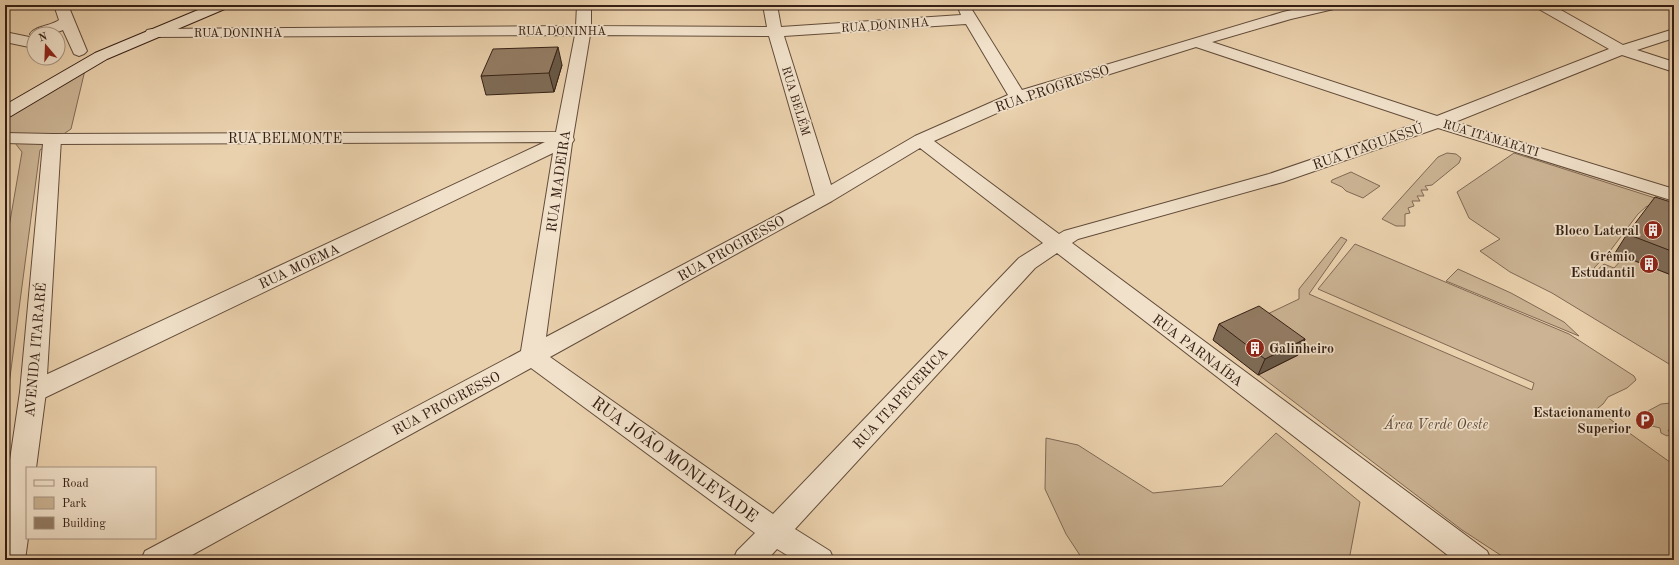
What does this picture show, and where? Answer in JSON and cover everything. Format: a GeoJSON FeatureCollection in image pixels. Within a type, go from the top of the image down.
{"type":"FeatureCollection","features":[{"type":"Feature","properties":{"kind":"street"},"geometry":{"type":"LineString","coordinates":[[61,5],[67,21],[72,50],[101,56]]}},
{"type":"Feature","properties":{"kind":"street"},"geometry":{"type":"LineString","coordinates":[[5,112],[101,56],[222,5]]}},
{"type":"Feature","properties":{"kind":"street","name":"RUA MADEIRA"},"geometry":{"type":"LineString","coordinates":[[532,356],[565,138],[584,30],[584,5]]}},
{"type":"Feature","properties":{"kind":"street","name":"RUA BELÉM"},"geometry":{"type":"LineString","coordinates":[[770,5],[775,32],[825,197]]}},
{"type":"Feature","properties":{"kind":"street"},"geometry":{"type":"LineString","coordinates":[[962,5],[1018,97]]}},
{"type":"Feature","properties":{"kind":"street","name":"RUA PROGRESSO"},"geometry":{"type":"LineString","coordinates":[[156,560],[825,197],[921,140],[1018,97],[1288,15],[1333,5]]}},
{"type":"Feature","properties":{"kind":"street"},"geometry":{"type":"LineString","coordinates":[[1542,5],[1621,50],[1674,67]]}},
{"type":"Feature","properties":{"kind":"street","name":"RUA DONINHA"},"geometry":{"type":"LineString","coordinates":[[152,34],[584,30],[775,32],[971,19]]}},
{"type":"Feature","properties":{"kind":"street"},"geometry":{"type":"LineString","coordinates":[[60,26],[67,21]]}},
{"type":"Feature","properties":{"kind":"street","name":"RUA ITAGUASSÚ"},"geometry":{"type":"LineString","coordinates":[[1058,243],[1071,235],[1276,178],[1438,122],[1621,50],[1674,33]]}},
{"type":"Feature","properties":{"kind":"street"},"geometry":{"type":"LineString","coordinates":[[7,38],[26,35]]}},
{"type":"Feature","properties":{"kind":"street"},"geometry":{"type":"LineString","coordinates":[[7,38],[26,42]]}},
{"type":"Feature","properties":{"kind":"street","name":"RUA ITAMARATI"},"geometry":{"type":"LineString","coordinates":[[1196,42],[1438,122],[1674,195]]}},
{"type":"Feature","properties":{"kind":"street","name":"RUA BELMONTE"},"geometry":{"type":"LineString","coordinates":[[5,138],[565,138]]}},
{"type":"Feature","properties":{"kind":"street","name":"RUA MOEMA"},"geometry":{"type":"LineString","coordinates":[[33,392],[565,138]]}},
{"type":"Feature","properties":{"kind":"street","name":"AVENIDA ITARARÉ"},"geometry":{"type":"LineString","coordinates":[[10,560],[33,392],[52,139]]}},
{"type":"Feature","properties":{"kind":"street","name":"RUA PARNAÍBA"},"geometry":{"type":"LineString","coordinates":[[921,140],[1476,560]]}},
{"type":"Feature","properties":{"kind":"street","name":"RUA ITAPECERICA"},"geometry":{"type":"LineString","coordinates":[[748,560],[776,532],[1027,263],[1058,243]]}},
{"type":"Feature","properties":{"kind":"street","name":"RUA JOÃO MONLEVADE"},"geometry":{"type":"LineString","coordinates":[[532,356],[776,532],[819,560]]}},
{"type":"Feature","properties":{"kind":"green space"},"geometry":{"type":"Polygon","coordinates":[[[85,70],[71,129],[40,150],[5,415],[5,250],[22,152],[5,130],[5,120],[85,70]]]}},
{"type":"Feature","properties":{"kind":"green space"},"geometry":{"type":"Polygon","coordinates":[[[1447,153],[1456,154],[1461,158],[1459,163],[1432,185],[1425,186],[1428,190],[1421,190],[1424,196],[1417,196],[1420,201],[1412,201],[1414,206],[1408,208],[1410,213],[1405,214],[1405,226],[1396,226],[1382,219],[1438,157],[1447,153]]]}},
{"type":"Feature","properties":{"kind":"green space"},"geometry":{"type":"Polygon","coordinates":[[[1514,153],[1674,204],[1674,214],[1647,206],[1638,214],[1610,251],[1594,268],[1597,270],[1604,264],[1614,268],[1624,257],[1674,276],[1674,367],[1552,293],[1510,272],[1480,251],[1500,239],[1469,218],[1457,192],[1514,153]]]}},
{"type":"Feature","properties":{"kind":"green space"},"geometry":{"type":"Polygon","coordinates":[[[1351,172],[1380,186],[1363,198],[1346,191],[1342,187],[1331,182],[1332,180],[1351,172]]]}},
{"type":"Feature","properties":{"kind":"green space","name":"Área Verde Oeste"},"geometry":{"type":"Polygon","coordinates":[[[1341,237],[1347,240],[1309,294],[1532,390],[1534,383],[1318,289],[1355,244],[1569,334],[1634,376],[1636,380],[1627,388],[1608,397],[1603,404],[1588,416],[1607,417],[1674,465],[1674,560],[1508,560],[1462,530],[1213,340],[1299,299],[1299,289],[1341,237]]]}},
{"type":"Feature","properties":{"kind":"green space"},"geometry":{"type":"Polygon","coordinates":[[[1458,269],[1511,293],[1564,322],[1579,336],[1446,281],[1458,269]]]}},
{"type":"Feature","properties":{"kind":"green space"},"geometry":{"type":"Polygon","coordinates":[[[1671,403],[1674,405],[1674,431],[1668,430],[1671,434],[1667,436],[1661,433],[1660,428],[1652,426],[1648,411],[1661,404],[1671,403]]]}},
{"type":"Feature","properties":{"kind":"green space"},"geometry":{"type":"Polygon","coordinates":[[[1276,433],[1360,502],[1349,560],[1083,560],[1066,534],[1045,489],[1046,438],[1078,445],[1153,493],[1222,486],[1276,433]]]}},
{"type":"Feature","properties":{"kind":"building"},"geometry":{"type":"Polygon","coordinates":[[[558,47],[549,73],[481,76],[493,49],[558,47]]]}},
{"type":"Feature","properties":{"kind":"building"},"geometry":{"type":"Polygon","coordinates":[[[1655,197],[1674,203],[1674,252],[1627,234],[1655,197]]]}},
{"type":"Feature","properties":{"kind":"building"},"geometry":{"type":"Polygon","coordinates":[[[1259,306],[1305,339],[1265,359],[1219,324],[1259,306]]]}},
{"type":"Feature","properties":{"kind":"place","name":"Bloco Lateral"},"geometry":{"type":"Point","coordinates":[1653,230]}},
{"type":"Feature","properties":{"kind":"place","name":"Grêmio Estudantil"},"geometry":{"type":"Point","coordinates":[1649,264]}},
{"type":"Feature","properties":{"kind":"place","name":"Galinheiro"},"geometry":{"type":"Point","coordinates":[1255,348]}},
{"type":"Feature","properties":{"kind":"place","name":"Estacionamento Superior"},"geometry":{"type":"Point","coordinates":[1645,420]}}]}
